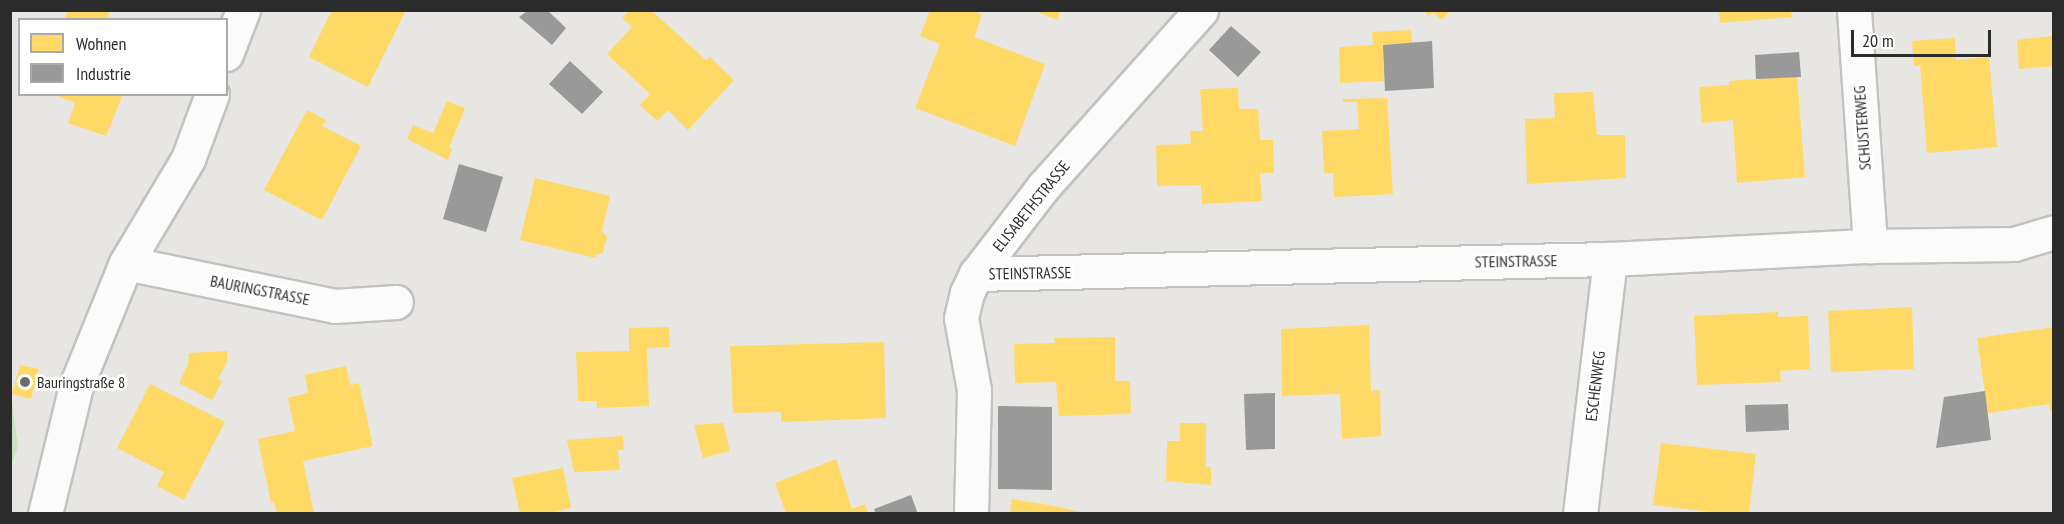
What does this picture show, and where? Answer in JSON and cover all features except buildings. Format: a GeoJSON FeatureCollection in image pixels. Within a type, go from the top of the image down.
{"type":"FeatureCollection","features":[{"type":"Feature","properties":{"kind":"street"},"geometry":{"type":"LineString","coordinates":[[228,49],[243,10]]}},
{"type":"Feature","properties":{"kind":"street","name":"ELISABETHSTRASSE"},"geometry":{"type":"LineString","coordinates":[[971,513],[974,390],[961,318],[967,293],[976,274],[1043,187],[1201,10]]}},
{"type":"Feature","properties":{"kind":"street","name":"SCHUSTERWEG"},"geometry":{"type":"LineString","coordinates":[[1854,10],[1870,246]]}},
{"type":"Feature","properties":{"kind":"street"},"geometry":{"type":"LineString","coordinates":[[45,513],[76,386],[126,263],[188,159],[211,96]]}},
{"type":"Feature","properties":{"kind":"street","name":"STEINSTRASSE"},"geometry":{"type":"LineString","coordinates":[[976,274],[1610,259],[1870,246],[2014,244],[2054,232]]}},
{"type":"Feature","properties":{"kind":"street","name":"ESCHENWEG"},"geometry":{"type":"LineString","coordinates":[[1580,513],[1610,259]]}},
{"type":"Feature","properties":{"kind":"street","name":"BAURINGSTRASSE"},"geometry":{"type":"LineString","coordinates":[[126,263],[335,306],[396,302]]}},
{"type":"Feature","properties":{"kind":"green space"},"geometry":{"type":"Polygon","coordinates":[[[11,393],[18,447],[10,466],[11,393]]]}},
{"type":"Feature","properties":{"kind":"place","name":"Bauringstraße 8"},"geometry":{"type":"Point","coordinates":[25,382]}}]}
